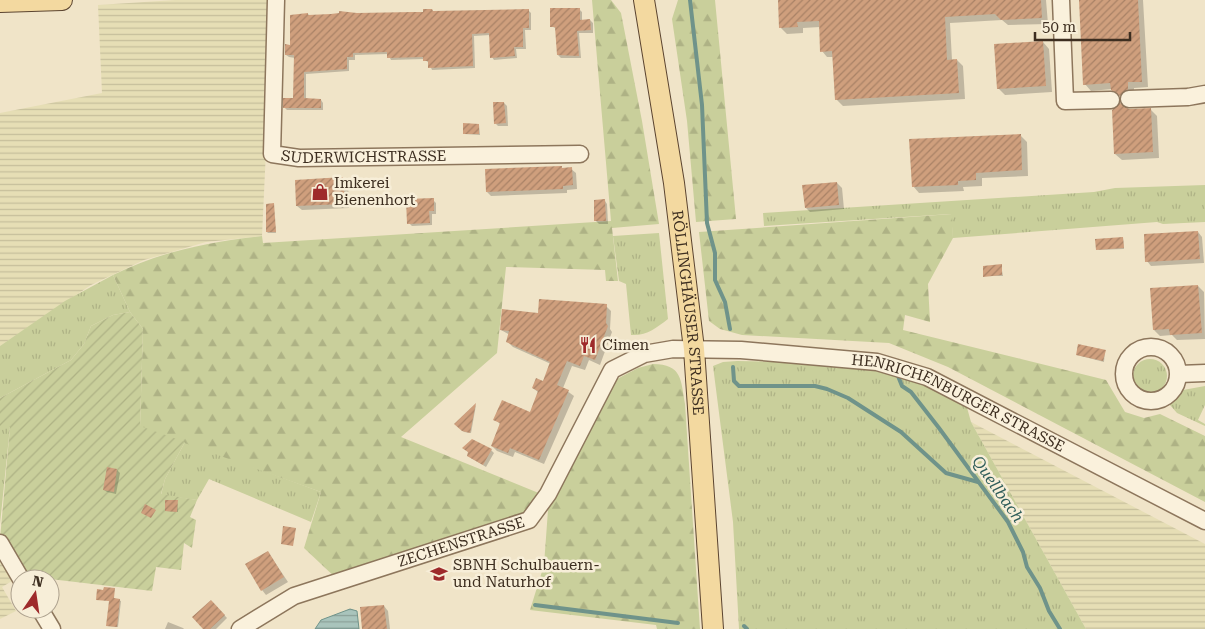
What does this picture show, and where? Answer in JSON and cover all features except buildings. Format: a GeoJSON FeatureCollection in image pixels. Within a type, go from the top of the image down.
{"type":"FeatureCollection","features":[{"type":"Feature","properties":{"kind":"main road"},"geometry":{"type":"LineString","coordinates":[[0,2],[62,0]]}},
{"type":"Feature","properties":{"kind":"main road","name":"RÖLLINGHÄUSER STRASSE"},"geometry":{"type":"LineString","coordinates":[[644,0],[674,183],[694,349],[713,629]]}},
{"type":"Feature","properties":{"kind":"street","name":"SUDERWICHSTRASSE"},"geometry":{"type":"LineString","coordinates":[[276,0],[272,154],[298,158],[580,154]]}},
{"type":"Feature","properties":{"kind":"street"},"geometry":{"type":"LineString","coordinates":[[1061,0],[1065,101],[1111,100]]}},
{"type":"Feature","properties":{"kind":"street"},"geometry":{"type":"LineString","coordinates":[[1129,99],[1188,97],[1205,94]]}},
{"type":"Feature","properties":{"kind":"street","name":"ZECHENSTRASSE"},"geometry":{"type":"LineString","coordinates":[[240,629],[294,596],[529,520],[548,494],[612,370],[644,354],[673,349],[694,349]]}},
{"type":"Feature","properties":{"kind":"street","name":"HENRICHENBURGER STRASSE"},"geometry":{"type":"LineString","coordinates":[[694,349],[741,350],[877,362],[927,377],[1205,521]]}},
{"type":"Feature","properties":{"kind":"street"},"geometry":{"type":"LineString","coordinates":[[1179,374],[1205,373]]}},
{"type":"Feature","properties":{"kind":"street"},"geometry":{"type":"LineString","coordinates":[[0,543],[15,569]]}},
{"type":"Feature","properties":{"kind":"shaded area"},"geometry":{"type":"Polygon","coordinates":[[[175,0],[273,0],[262,236],[206,242],[144,260],[91,285],[0,346],[0,113],[102,93],[98,5],[175,0]]]}},
{"type":"Feature","properties":{"kind":"shaded area"},"geometry":{"type":"Polygon","coordinates":[[[971,422],[1205,544],[1205,629],[1086,629],[971,422]]]}},
{"type":"Feature","properties":{"kind":"shaded area"},"geometry":{"type":"Polygon","coordinates":[[[0,554],[10,576],[10,582],[2,587],[10,601],[10,614],[0,619],[0,554]]]}},
{"type":"Feature","properties":{"kind":"green space"},"geometry":{"type":"Polygon","coordinates":[[[592,0],[611,0],[621,13],[642,121],[659,224],[612,228],[618,281],[606,281],[605,270],[506,267],[497,353],[401,437],[546,496],[529,520],[338,580],[304,548],[321,492],[140,427],[143,329],[130,312],[113,275],[149,260],[186,249],[223,241],[262,236],[263,243],[611,221],[592,0]]]}},
{"type":"Feature","properties":{"kind":"green space"},"geometry":{"type":"Polygon","coordinates":[[[678,0],[715,0],[736,219],[696,222],[687,121],[672,19],[678,0]]]}},
{"type":"Feature","properties":{"kind":"green space"},"geometry":{"type":"Polygon","coordinates":[[[1205,185],[1205,222],[1163,224],[1157,222],[953,238],[951,214],[764,226],[763,213],[1094,192],[1115,188],[1205,185]]]}},
{"type":"Feature","properties":{"kind":"green space"},"geometry":{"type":"Polygon","coordinates":[[[952,214],[953,238],[928,284],[930,322],[905,315],[903,330],[1106,380],[1125,412],[1144,418],[1160,414],[1205,436],[1205,502],[948,367],[889,343],[742,335],[720,329],[709,321],[699,232],[952,214]]]}},
{"type":"Feature","properties":{"kind":"green space"},"geometry":{"type":"Polygon","coordinates":[[[659,233],[668,319],[647,333],[631,335],[626,284],[619,281],[613,236],[659,233]]]}},
{"type":"Feature","properties":{"kind":"green space"},"geometry":{"type":"Polygon","coordinates":[[[113,275],[130,312],[113,315],[91,326],[84,344],[71,360],[0,398],[0,346],[65,301],[113,275]]]}},
{"type":"Feature","properties":{"kind":"green space"},"geometry":{"type":"Polygon","coordinates":[[[130,312],[143,329],[140,426],[185,442],[165,479],[161,494],[197,500],[190,517],[196,520],[192,548],[184,543],[181,570],[156,567],[152,591],[60,580],[60,569],[16,569],[0,539],[10,427],[0,427],[0,398],[71,360],[84,344],[91,326],[113,315],[130,312]]]}},
{"type":"Feature","properties":{"kind":"green space"},"geometry":{"type":"Polygon","coordinates":[[[1150,359],[1162,364],[1167,376],[1162,388],[1150,393],[1138,388],[1133,376],[1138,364],[1150,359]]]}},
{"type":"Feature","properties":{"kind":"green space"},"geometry":{"type":"Polygon","coordinates":[[[723,362],[783,362],[882,370],[918,378],[966,404],[971,422],[1086,629],[739,629],[733,522],[713,366],[723,362]]]}},
{"type":"Feature","properties":{"kind":"green space"},"geometry":{"type":"Polygon","coordinates":[[[653,364],[663,365],[675,370],[681,381],[685,404],[700,629],[657,629],[656,625],[530,610],[544,565],[548,510],[601,399],[617,379],[638,368],[653,364]]]}},
{"type":"Feature","properties":{"kind":"green space"},"geometry":{"type":"Polygon","coordinates":[[[1205,386],[1205,405],[1198,420],[1205,424],[1205,426],[1177,413],[1169,404],[1183,390],[1205,386]]]}},
{"type":"Feature","properties":{"kind":"green space"},"geometry":{"type":"Polygon","coordinates":[[[0,427],[10,427],[0,524],[0,427]]]}},
{"type":"Feature","properties":{"kind":"green space"},"geometry":{"type":"Polygon","coordinates":[[[185,442],[321,492],[311,522],[209,479],[197,500],[161,495],[165,479],[185,442]]]}},
{"type":"Feature","properties":{"kind":"water"},"geometry":{"type":"Polygon","coordinates":[[[350,609],[357,611],[359,629],[315,629],[321,620],[350,609]]]}},
{"type":"Feature","properties":{"kind":"waterway"},"geometry":{"type":"LineString","coordinates":[[690,0],[702,105],[707,223],[715,253],[715,280],[725,302],[730,329]]}},
{"type":"Feature","properties":{"kind":"waterway"},"geometry":{"type":"LineString","coordinates":[[733,367],[734,381],[739,386],[815,386],[848,398],[901,432],[946,473],[978,482]]}},
{"type":"Feature","properties":{"kind":"waterway","name":"Quellbach"},"geometry":{"type":"LineString","coordinates":[[898,376],[902,386],[911,392],[1008,522],[1023,552],[1027,567],[1040,588],[1049,611],[1060,629]]}},
{"type":"Feature","properties":{"kind":"waterway"},"geometry":{"type":"LineString","coordinates":[[535,605],[678,623]]}},
{"type":"Feature","properties":{"kind":"waterway"},"geometry":{"type":"LineString","coordinates":[[744,626],[747,629]]}},
{"type":"Feature","properties":{"kind":"place","name":"Imkerei Bienenhort"},"geometry":{"type":"Point","coordinates":[320,192]}},
{"type":"Feature","properties":{"kind":"place","name":"Cimen"},"geometry":{"type":"Point","coordinates":[588,345]}},
{"type":"Feature","properties":{"kind":"place","name":"SBNH Schulbauern- und Naturhof"},"geometry":{"type":"Point","coordinates":[439,574]}}]}
